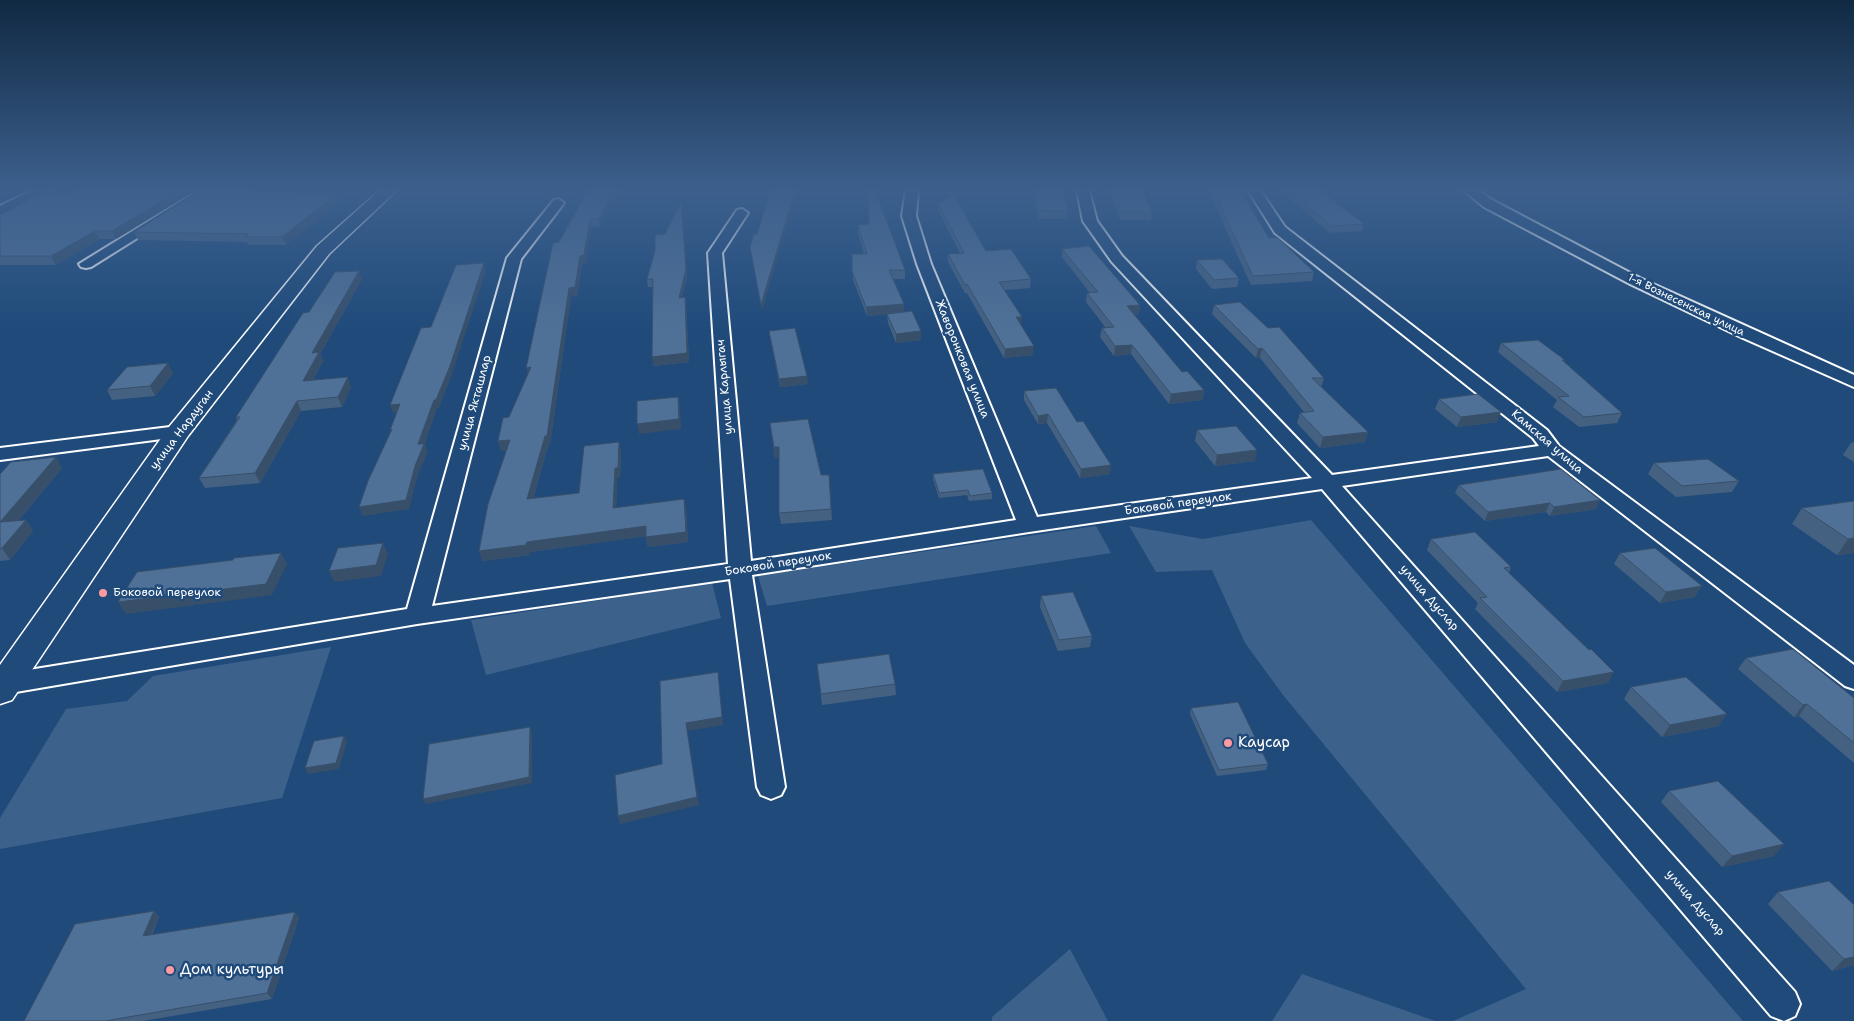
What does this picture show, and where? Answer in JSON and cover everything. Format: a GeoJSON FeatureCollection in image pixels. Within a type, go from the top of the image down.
{"type":"FeatureCollection","features":[{"type":"Feature","properties":{"kind":"street"},"geometry":{"type":"LineString","coordinates":[[86,264],[129,238]]}},
{"type":"Feature","properties":{"kind":"street","name":"улица Нардуган"},"geometry":{"type":"LineString","coordinates":[[2,687],[178,432],[324,250],[337,238]]}},
{"type":"Feature","properties":{"kind":"street","name":"улица Якташлар"},"geometry":{"type":"LineString","coordinates":[[417,616],[514,258],[530,238]]}},
{"type":"Feature","properties":{"kind":"street","name":"улица Карлыгач"},"geometry":{"type":"LineString","coordinates":[[725,238],[715,252],[740,570],[771,787]]}},
{"type":"Feature","properties":{"kind":"street","name":"Жаворонковая улица"},"geometry":{"type":"LineString","coordinates":[[916,238],[924,264],[1029,525]]}},
{"type":"Feature","properties":{"kind":"street","name":"улица Дуслар"},"geometry":{"type":"LineString","coordinates":[[1102,238],[1117,259],[1328,482],[1783,1004]]}},
{"type":"Feature","properties":{"kind":"street","name":"Камская улица"},"geometry":{"type":"LineString","coordinates":[[1290,238],[1540,434],[1552,450],[1854,679]]}},
{"type":"Feature","properties":{"kind":"street","name":"1-я Вознесенская улица"},"geometry":{"type":"LineString","coordinates":[[1553,238],[1635,281],[1749,336],[1854,382]]}},
{"type":"Feature","properties":{"kind":"street"},"geometry":{"type":"LineString","coordinates":[[0,454],[178,432]]}},
{"type":"Feature","properties":{"kind":"street","name":"Боковой переулок"},"geometry":{"type":"LineString","coordinates":[[2,687],[417,616],[1552,450]]}},
{"type":"Feature","properties":{"kind":"shaded area"},"geometry":{"type":"Polygon","coordinates":[[[1311,520],[1743,1021],[1453,1021],[1526,989],[1283,695],[1245,643],[1212,570],[1156,572],[1129,526],[1203,539],[1311,520]]]}},
{"type":"Feature","properties":{"kind":"shaded area"},"geometry":{"type":"Polygon","coordinates":[[[1096,526],[1111,553],[767,606],[758,576],[1096,526]]]}},
{"type":"Feature","properties":{"kind":"shaded area"},"geometry":{"type":"Polygon","coordinates":[[[712,583],[721,618],[486,675],[471,620],[712,583]]]}},
{"type":"Feature","properties":{"kind":"shaded area"},"geometry":{"type":"Polygon","coordinates":[[[331,647],[282,798],[0,849],[0,818],[66,709],[127,701],[153,676],[331,647]]]}},
{"type":"Feature","properties":{"kind":"shaded area"},"geometry":{"type":"Polygon","coordinates":[[[1070,949],[1108,1021],[992,1021],[992,1017],[1070,949]]]}},
{"type":"Feature","properties":{"kind":"shaded area"},"geometry":{"type":"Polygon","coordinates":[[[1302,974],[1435,1021],[1272,1021],[1302,974]]]}},
{"type":"Feature","properties":{"kind":"building"},"geometry":{"type":"Polygon","coordinates":[[[0,238],[83,238],[51,256],[0,256],[0,238]]]}},
{"type":"Feature","properties":{"kind":"building"},"geometry":{"type":"Polygon","coordinates":[[[561,238],[587,238],[584,255],[580,256],[575,287],[569,288],[547,436],[545,436],[527,499],[579,493],[584,446],[619,442],[618,468],[615,468],[613,508],[684,499],[686,532],[646,537],[646,526],[527,542],[526,545],[479,551],[488,504],[510,440],[498,441],[503,418],[509,417],[531,367],[526,368],[553,243],[559,242],[561,238]]]}},
{"type":"Feature","properties":{"kind":"building"},"geometry":{"type":"Polygon","coordinates":[[[655,238],[684,238],[686,269],[679,298],[685,297],[687,353],[652,357],[653,279],[647,279],[655,251],[655,238]]]}},
{"type":"Feature","properties":{"kind":"building"},"geometry":{"type":"Polygon","coordinates":[[[753,238],[781,238],[761,305],[750,247],[753,238]]]}},
{"type":"Feature","properties":{"kind":"building"},"geometry":{"type":"Polygon","coordinates":[[[862,238],[893,238],[905,270],[889,270],[904,304],[866,307],[852,271],[852,254],[867,254],[862,238]]]}},
{"type":"Feature","properties":{"kind":"building"},"geometry":{"type":"Polygon","coordinates":[[[956,238],[978,238],[986,251],[1011,249],[1031,279],[999,282],[1022,317],[1016,317],[1034,346],[1005,349],[948,254],[964,253],[956,238]]]}},
{"type":"Feature","properties":{"kind":"building"},"geometry":{"type":"Polygon","coordinates":[[[1235,238],[1278,238],[1314,272],[1253,276],[1235,238]]]}},
{"type":"Feature","properties":{"kind":"building"},"geometry":{"type":"Polygon","coordinates":[[[1089,246],[1140,305],[1127,306],[1182,372],[1187,371],[1204,390],[1171,394],[1132,345],[1115,346],[1102,328],[1114,327],[1087,293],[1098,292],[1062,249],[1089,246]]]}},
{"type":"Feature","properties":{"kind":"building"},"geometry":{"type":"Polygon","coordinates":[[[1222,259],[1239,278],[1214,280],[1197,260],[1222,259]]]}},
{"type":"Feature","properties":{"kind":"building"},"geometry":{"type":"Polygon","coordinates":[[[484,263],[450,366],[436,400],[434,400],[418,444],[424,444],[415,466],[406,500],[359,507],[368,481],[392,429],[390,430],[400,404],[390,405],[421,328],[431,327],[456,265],[484,263]]]}},
{"type":"Feature","properties":{"kind":"building"},"geometry":{"type":"Polygon","coordinates":[[[359,271],[312,353],[319,352],[303,381],[348,377],[338,397],[297,401],[255,473],[199,478],[240,417],[236,417],[303,313],[309,312],[335,272],[359,271]]]}},
{"type":"Feature","properties":{"kind":"building"},"geometry":{"type":"Polygon","coordinates":[[[1240,302],[1268,328],[1279,327],[1324,378],[1312,378],[1368,432],[1323,437],[1300,413],[1314,411],[1262,348],[1258,349],[1214,305],[1240,302]]]}},
{"type":"Feature","properties":{"kind":"building"},"geometry":{"type":"Polygon","coordinates":[[[912,311],[921,331],[896,334],[887,314],[912,311]]]}},
{"type":"Feature","properties":{"kind":"building"},"geometry":{"type":"Polygon","coordinates":[[[795,328],[807,376],[779,379],[769,331],[795,328]]]}},
{"type":"Feature","properties":{"kind":"building"},"geometry":{"type":"Polygon","coordinates":[[[1538,340],[1565,360],[1562,360],[1622,413],[1584,417],[1558,397],[1569,396],[1501,343],[1538,340]]]}},
{"type":"Feature","properties":{"kind":"building"},"geometry":{"type":"Polygon","coordinates":[[[168,363],[150,386],[107,390],[127,367],[168,363]]]}},
{"type":"Feature","properties":{"kind":"building"},"geometry":{"type":"Polygon","coordinates":[[[1056,388],[1077,422],[1083,421],[1111,465],[1081,469],[1048,414],[1038,416],[1024,391],[1056,388]]]}},
{"type":"Feature","properties":{"kind":"building"},"geometry":{"type":"Polygon","coordinates":[[[1478,394],[1501,412],[1461,417],[1439,399],[1478,394]]]}},
{"type":"Feature","properties":{"kind":"building"},"geometry":{"type":"Polygon","coordinates":[[[678,397],[679,419],[637,424],[637,401],[678,397]]]}},
{"type":"Feature","properties":{"kind":"building"},"geometry":{"type":"Polygon","coordinates":[[[808,419],[821,475],[829,475],[831,509],[779,513],[779,447],[774,447],[770,423],[808,419]]]}},
{"type":"Feature","properties":{"kind":"building"},"geometry":{"type":"Polygon","coordinates":[[[1236,426],[1257,450],[1217,455],[1197,430],[1236,426]]]}},
{"type":"Feature","properties":{"kind":"building"},"geometry":{"type":"Polygon","coordinates":[[[56,457],[0,522],[0,474],[11,462],[56,457]]]}},
{"type":"Feature","properties":{"kind":"building"},"geometry":{"type":"Polygon","coordinates":[[[1708,459],[1739,481],[1682,486],[1654,463],[1708,459]]]}},
{"type":"Feature","properties":{"kind":"building"},"geometry":{"type":"Polygon","coordinates":[[[983,469],[992,493],[970,496],[968,490],[939,493],[933,474],[983,469]]]}},
{"type":"Feature","properties":{"kind":"building"},"geometry":{"type":"Polygon","coordinates":[[[1561,469],[1600,500],[1554,507],[1550,503],[1488,512],[1459,485],[1561,469]]]}},
{"type":"Feature","properties":{"kind":"building"},"geometry":{"type":"Polygon","coordinates":[[[1854,501],[1854,538],[1848,539],[1802,508],[1854,501]]]}},
{"type":"Feature","properties":{"kind":"building"},"geometry":{"type":"Polygon","coordinates":[[[26,520],[0,549],[0,522],[26,520]]]}},
{"type":"Feature","properties":{"kind":"building"},"geometry":{"type":"Polygon","coordinates":[[[1475,532],[1511,567],[1504,568],[1614,672],[1563,681],[1480,598],[1487,597],[1431,539],[1475,532]]]}},
{"type":"Feature","properties":{"kind":"building"},"geometry":{"type":"Polygon","coordinates":[[[383,543],[376,565],[329,571],[338,548],[383,543]]]}},
{"type":"Feature","properties":{"kind":"building"},"geometry":{"type":"Polygon","coordinates":[[[1655,548],[1702,586],[1666,592],[1620,553],[1655,548]]]}},
{"type":"Feature","properties":{"kind":"building"},"geometry":{"type":"Polygon","coordinates":[[[281,553],[266,584],[118,602],[137,572],[281,553]]]}},
{"type":"Feature","properties":{"kind":"building"},"geometry":{"type":"Polygon","coordinates":[[[1073,592],[1092,636],[1059,640],[1041,596],[1073,592]]]}},
{"type":"Feature","properties":{"kind":"building"},"geometry":{"type":"Polygon","coordinates":[[[1793,649],[1854,698],[1854,743],[1807,704],[1803,705],[1746,658],[1793,649]]]}},
{"type":"Feature","properties":{"kind":"building"},"geometry":{"type":"Polygon","coordinates":[[[889,654],[895,684],[821,694],[817,664],[889,654]]]}},
{"type":"Feature","properties":{"kind":"building"},"geometry":{"type":"Polygon","coordinates":[[[718,672],[722,717],[686,723],[697,797],[618,816],[615,775],[662,764],[660,681],[718,672]]]}},
{"type":"Feature","properties":{"kind":"building"},"geometry":{"type":"Polygon","coordinates":[[[1686,677],[1727,714],[1670,725],[1631,687],[1686,677]]]}},
{"type":"Feature","properties":{"kind":"building","name":"Каусар"},"geometry":{"type":"Polygon","coordinates":[[[1238,702],[1268,764],[1219,770],[1191,708],[1238,702]]]}},
{"type":"Feature","properties":{"kind":"building"},"geometry":{"type":"Polygon","coordinates":[[[530,727],[529,777],[423,799],[429,744],[530,727]]]}},
{"type":"Feature","properties":{"kind":"building"},"geometry":{"type":"Polygon","coordinates":[[[344,736],[336,763],[305,768],[314,741],[344,736]]]}},
{"type":"Feature","properties":{"kind":"building"},"geometry":{"type":"Polygon","coordinates":[[[1718,781],[1784,844],[1732,856],[1669,791],[1718,781]]]}},
{"type":"Feature","properties":{"kind":"building"},"geometry":{"type":"Polygon","coordinates":[[[1829,881],[1854,905],[1854,957],[1844,959],[1778,892],[1829,881]]]}},
{"type":"Feature","properties":{"kind":"building","name":"Дом культуры"},"geometry":{"type":"Polygon","coordinates":[[[154,911],[143,936],[295,912],[267,993],[105,1021],[24,1021],[75,924],[154,911]]]}},
{"type":"Feature","properties":{"kind":"place","name":"Боковой переулок"},"geometry":{"type":"Point","coordinates":[103,593]}},
{"type":"Feature","properties":{"kind":"place","name":"Каусар"},"geometry":{"type":"Point","coordinates":[1228,743]}},
{"type":"Feature","properties":{"kind":"place","name":"Дом культуры"},"geometry":{"type":"Point","coordinates":[170,970]}}]}
